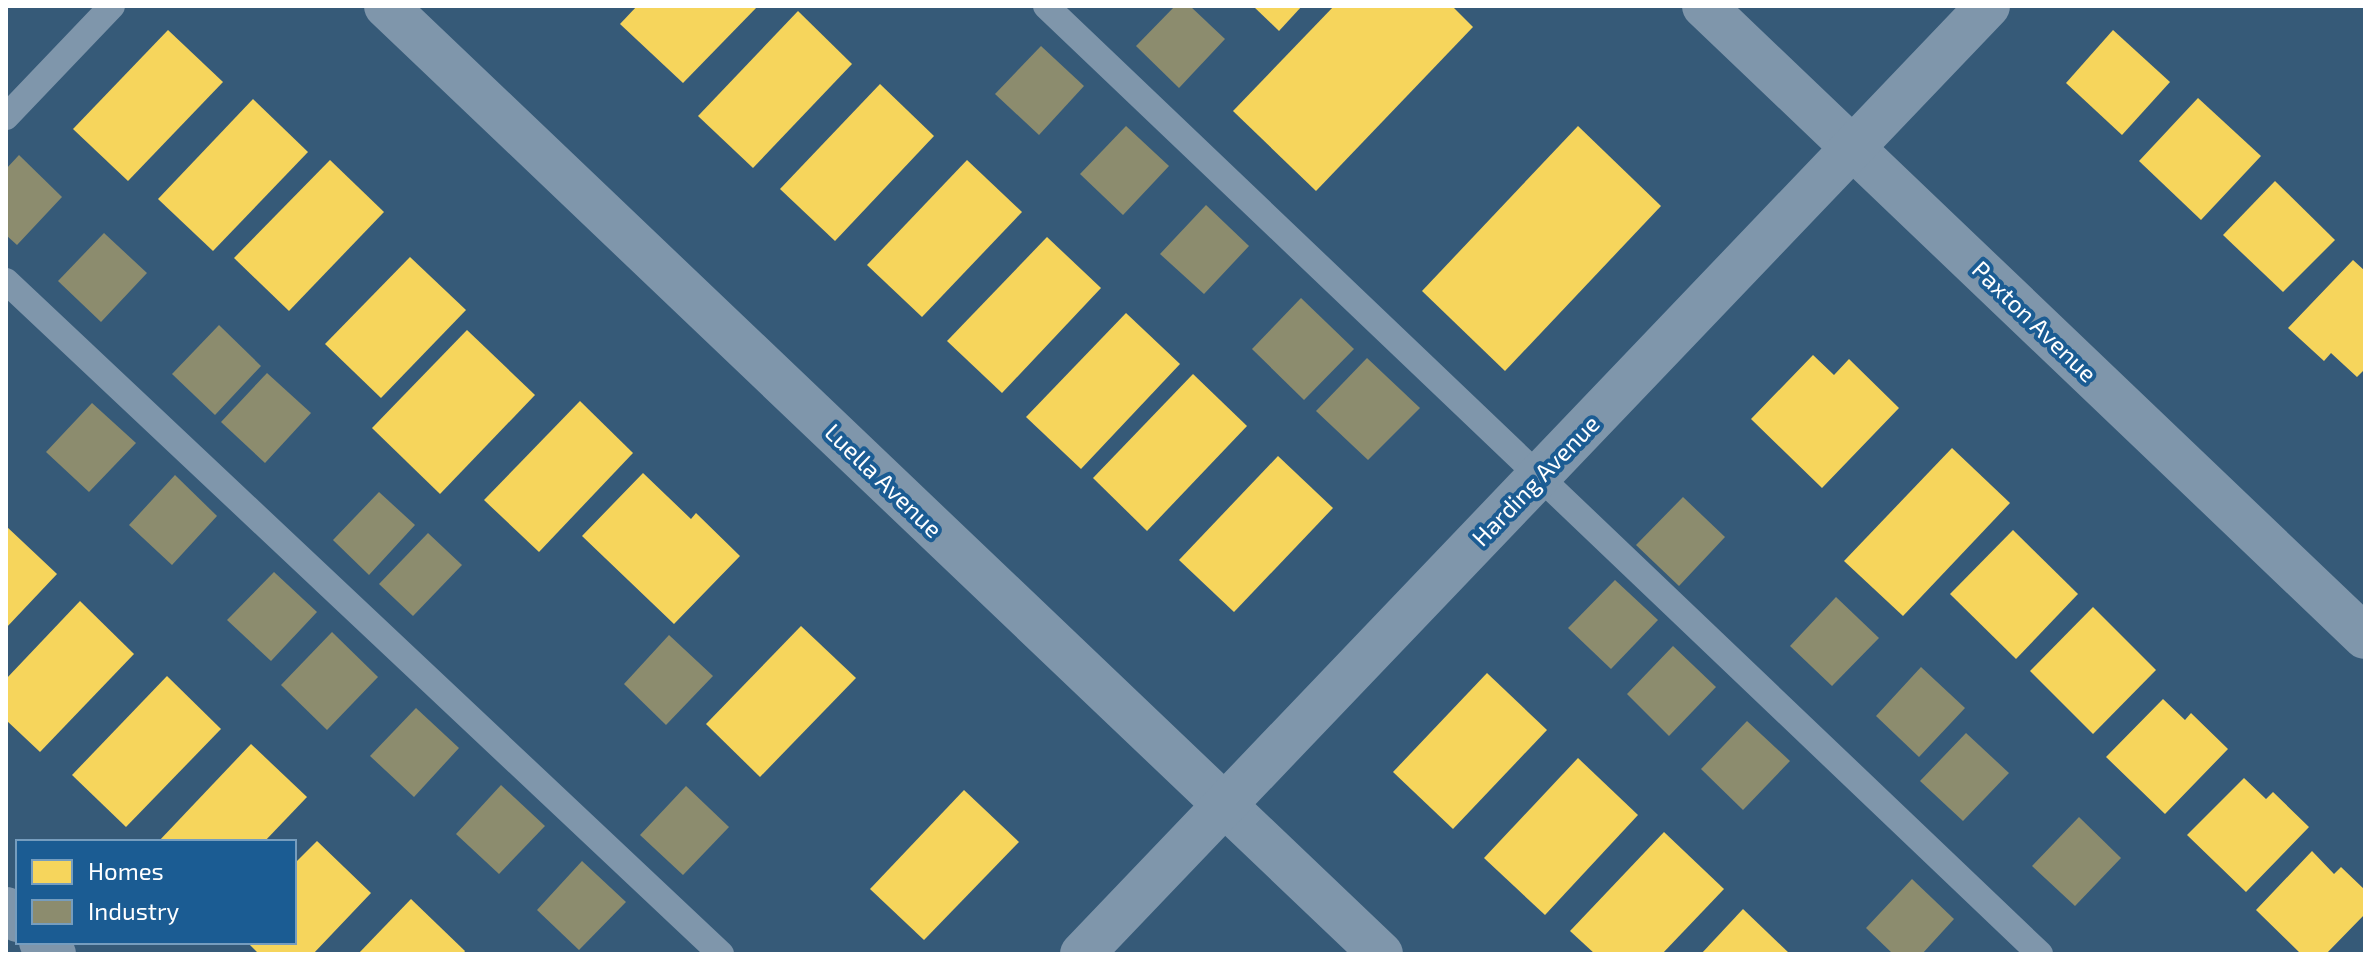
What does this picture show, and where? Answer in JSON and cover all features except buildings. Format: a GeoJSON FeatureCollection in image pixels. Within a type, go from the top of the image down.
{"type":"FeatureCollection","features":[{"type":"Feature","properties":{"kind":"street","name":"Luella Avenue"},"geometry":{"type":"LineString","coordinates":[[386,6],[1381,954]]}},
{"type":"Feature","properties":{"kind":"street","name":"Paxton Avenue"},"geometry":{"type":"LineString","coordinates":[[1704,6],[2365,637]]}},
{"type":"Feature","properties":{"kind":"street","name":"Harding Avenue"},"geometry":{"type":"LineString","coordinates":[[1082,954],[1988,6]]}},
{"type":"Feature","properties":{"kind":"lane"},"geometry":{"type":"LineString","coordinates":[[6,117],[112,6]]}},
{"type":"Feature","properties":{"kind":"lane"},"geometry":{"type":"LineString","coordinates":[[1046,6],[2040,954]]}},
{"type":"Feature","properties":{"kind":"lane"},"geometry":{"type":"LineString","coordinates":[[6,281],[721,954]]}}]}
